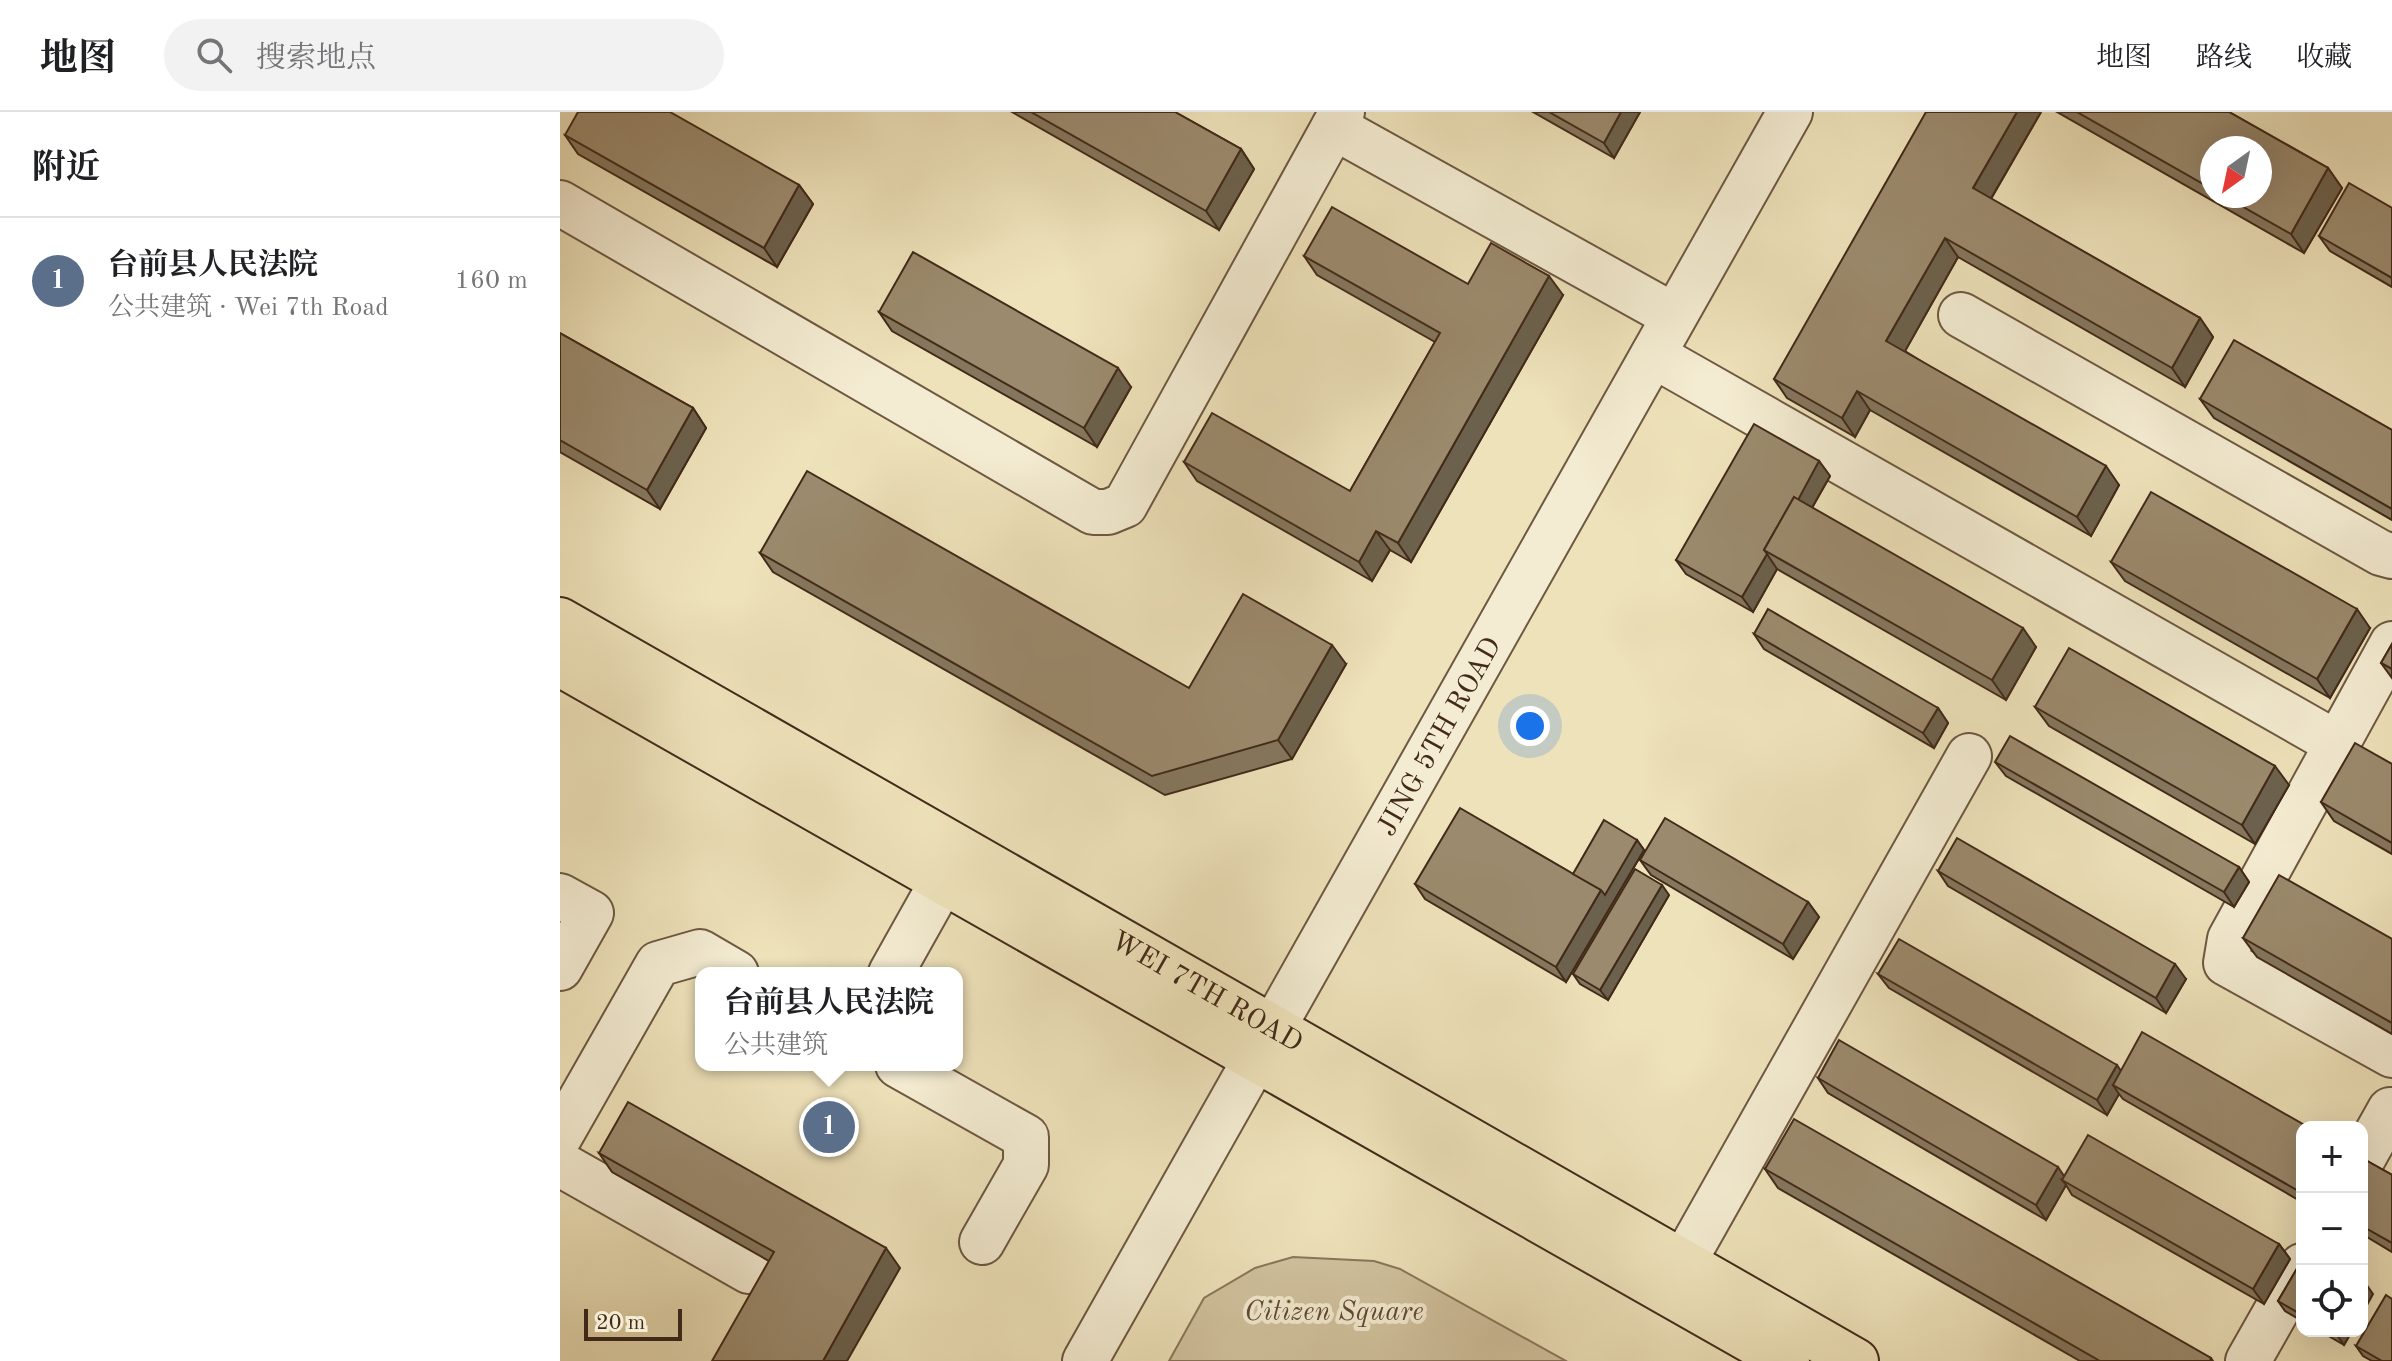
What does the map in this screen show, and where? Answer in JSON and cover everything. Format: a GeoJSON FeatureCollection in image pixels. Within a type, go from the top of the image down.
{"type":"FeatureCollection","features":[{"type":"Feature","properties":{"kind":"main road","name":"WEI 7TH ROAD"},"geometry":{"type":"LineString","coordinates":[[560,620],[1787,1361]]}},
{"type":"Feature","properties":{"kind":"main road","name":"WEI 7TH ROAD"},"geometry":{"type":"LineString","coordinates":[[564,674],[942,882],[1264,1044],[1683,1263],[1856,1361]]}},
{"type":"Feature","properties":{"kind":"street","name":"JING 5TH ROAD"},"geometry":{"type":"LineString","coordinates":[[1085,1361],[1790,112]]}},
{"type":"Feature","properties":{"kind":"street"},"geometry":{"type":"LineString","coordinates":[[560,203],[1093,512],[1108,512],[1125,505],[1338,119],[1674,316]]}},
{"type":"Feature","properties":{"kind":"street"},"geometry":{"type":"LineString","coordinates":[[1961,315],[2367,545],[2392,556]]}},
{"type":"Feature","properties":{"kind":"street"},"geometry":{"type":"LineString","coordinates":[[1653,355],[2336,743]]}},
{"type":"Feature","properties":{"kind":"street"},"geometry":{"type":"LineString","coordinates":[[2392,644],[2230,939],[2226,963],[2392,1055]]}},
{"type":"Feature","properties":{"kind":"street"},"geometry":{"type":"LineString","coordinates":[[1683,1263],[1969,756]]}},
{"type":"Feature","properties":{"kind":"street"},"geometry":{"type":"LineString","coordinates":[[894,967],[942,882]]}},
{"type":"Feature","properties":{"kind":"street"},"geometry":{"type":"LineString","coordinates":[[560,896],[591,913],[560,968]]}},
{"type":"Feature","properties":{"kind":"street"},"geometry":{"type":"LineString","coordinates":[[560,1136],[658,964],[700,952],[726,967]]}},
{"type":"Feature","properties":{"kind":"street"},"geometry":{"type":"LineString","coordinates":[[909,1071],[1026,1137],[1026,1165],[982,1242]]}},
{"type":"Feature","properties":{"kind":"street"},"geometry":{"type":"LineString","coordinates":[[2368,1149],[2390,1110]]}},
{"type":"Feature","properties":{"kind":"street"},"geometry":{"type":"LineString","coordinates":[[560,1164],[749,1271]]}},
{"type":"Feature","properties":{"kind":"street"},"geometry":{"type":"LineString","coordinates":[[2248,1361],[2296,1277]]}},
{"type":"Feature","properties":{"kind":"green space","name":"Citizen Square"},"geometry":{"type":"Polygon","coordinates":[[[1293,1257],[1374,1261],[1400,1269],[1566,1361],[1169,1361],[1204,1298],[1255,1268],[1293,1257]]]}},
{"type":"Feature","properties":{"kind":"building"},"geometry":{"type":"Polygon","coordinates":[[[578,112],[670,112],[799,185],[764,248],[565,135],[578,112]]]}},
{"type":"Feature","properties":{"kind":"building"},"geometry":{"type":"Polygon","coordinates":[[[1031,112],[1175,112],[1241,149],[1206,211],[1031,112]]]}},
{"type":"Feature","properties":{"kind":"building"},"geometry":{"type":"Polygon","coordinates":[[[1549,112],[1621,112],[1604,143],[1549,112]]]}},
{"type":"Feature","properties":{"kind":"building"},"geometry":{"type":"Polygon","coordinates":[[[1926,112],[2017,112],[1973,188],[2200,318],[2172,368],[1945,238],[1886,341],[2106,466],[2077,517],[1857,391],[1842,418],[1774,379],[1926,112]]]}},
{"type":"Feature","properties":{"kind":"building"},"geometry":{"type":"Polygon","coordinates":[[[2077,112],[2229,112],[2271,136],[2200,136],[2200,182],[2077,112]]]}},
{"type":"Feature","properties":{"kind":"building"},"geometry":{"type":"Polygon","coordinates":[[[2272,136],[2328,168],[2291,234],[2245,208],[2272,208],[2272,136]]]}},
{"type":"Feature","properties":{"kind":"building"},"geometry":{"type":"Polygon","coordinates":[[[2349,183],[2392,208],[2392,278],[2319,236],[2349,183]]]}},
{"type":"Feature","properties":{"kind":"building"},"geometry":{"type":"Polygon","coordinates":[[[1332,207],[1468,284],[1491,243],[1549,276],[1398,543],[1376,531],[1359,562],[1184,462],[1212,413],[1350,491],[1440,333],[1304,256],[1332,207]]]}},
{"type":"Feature","properties":{"kind":"building"},"geometry":{"type":"Polygon","coordinates":[[[913,252],[1118,368],[1084,428],[879,312],[913,252]]]}},
{"type":"Feature","properties":{"kind":"building"},"geometry":{"type":"Polygon","coordinates":[[[560,333],[693,408],[647,490],[560,440],[560,333]]]}},
{"type":"Feature","properties":{"kind":"building"},"geometry":{"type":"Polygon","coordinates":[[[2234,340],[2392,430],[2392,509],[2200,399],[2234,340]]]}},
{"type":"Feature","properties":{"kind":"building"},"geometry":{"type":"Polygon","coordinates":[[[1754,424],[1819,461],[1798,500],[1794,497],[1742,597],[1676,560],[1754,424]]]}},
{"type":"Feature","properties":{"kind":"building"},"geometry":{"type":"Polygon","coordinates":[[[807,471],[1189,688],[1243,594],[1332,645],[1278,740],[1152,776],[760,553],[807,471]]]}},
{"type":"Feature","properties":{"kind":"building"},"geometry":{"type":"Polygon","coordinates":[[[2151,492],[2357,609],[2317,679],[2111,562],[2151,492]]]}},
{"type":"Feature","properties":{"kind":"building"},"geometry":{"type":"Polygon","coordinates":[[[1794,497],[2023,628],[1992,680],[1764,550],[1794,497]]]}},
{"type":"Feature","properties":{"kind":"building"},"geometry":{"type":"Polygon","coordinates":[[[1768,609],[1938,708],[1923,733],[1754,634],[1768,609]]]}},
{"type":"Feature","properties":{"kind":"building"},"geometry":{"type":"Polygon","coordinates":[[[2392,644],[2392,669],[2381,663],[2392,644]]]}},
{"type":"Feature","properties":{"kind":"building"},"geometry":{"type":"Polygon","coordinates":[[[2069,648],[2275,766],[2242,825],[2035,707],[2069,648]]]}},
{"type":"Feature","properties":{"kind":"building"},"geometry":{"type":"Polygon","coordinates":[[[2010,736],[2239,867],[2224,892],[1995,762],[2010,736]]]}},
{"type":"Feature","properties":{"kind":"building"},"geometry":{"type":"Polygon","coordinates":[[[2355,743],[2392,764],[2392,843],[2321,802],[2355,743]]]}},
{"type":"Feature","properties":{"kind":"building"},"geometry":{"type":"Polygon","coordinates":[[[1460,808],[1601,890],[1556,967],[1415,884],[1460,808]]]}},
{"type":"Feature","properties":{"kind":"building"},"geometry":{"type":"Polygon","coordinates":[[[1665,818],[1808,902],[1783,944],[1640,860],[1665,818]]]}},
{"type":"Feature","properties":{"kind":"building"},"geometry":{"type":"Polygon","coordinates":[[[1604,820],[1637,840],[1605,895],[1573,874],[1604,820]]]}},
{"type":"Feature","properties":{"kind":"building"},"geometry":{"type":"Polygon","coordinates":[[[1957,838],[2175,964],[2156,998],[1938,871],[1957,838]]]}},
{"type":"Feature","properties":{"kind":"building"},"geometry":{"type":"Polygon","coordinates":[[[1635,869],[1662,885],[1600,990],[1573,974],[1635,869]]]}},
{"type":"Feature","properties":{"kind":"building"},"geometry":{"type":"Polygon","coordinates":[[[2279,875],[2392,939],[2392,1023],[2243,938],[2279,875]]]}},
{"type":"Feature","properties":{"kind":"building"},"geometry":{"type":"Polygon","coordinates":[[[1899,939],[2117,1065],[2097,1100],[1878,974],[1899,939]]]}},
{"type":"Feature","properties":{"kind":"building"},"geometry":{"type":"Polygon","coordinates":[[[2142,1032],[2298,1121],[2296,1190],[2113,1085],[2142,1032]]]}},
{"type":"Feature","properties":{"kind":"building"},"geometry":{"type":"Polygon","coordinates":[[[1839,1040],[2058,1167],[2036,1205],[1818,1078],[1839,1040]]]}},
{"type":"Feature","properties":{"kind":"building"},"geometry":{"type":"Polygon","coordinates":[[[628,1102],[886,1248],[823,1361],[712,1361],[774,1252],[599,1153],[628,1102]]]}},
{"type":"Feature","properties":{"kind":"building"},"geometry":{"type":"Polygon","coordinates":[[[1794,1119],[2211,1358],[2210,1361],[2100,1361],[1765,1169],[1794,1119]]]}},
{"type":"Feature","properties":{"kind":"building"},"geometry":{"type":"Polygon","coordinates":[[[2088,1135],[2279,1244],[2253,1289],[2062,1180],[2088,1135]]]}},
{"type":"Feature","properties":{"kind":"building"},"geometry":{"type":"Polygon","coordinates":[[[2368,1161],[2392,1175],[2392,1243],[2368,1229],[2368,1161]]]}},
{"type":"Feature","properties":{"kind":"building"},"geometry":{"type":"Polygon","coordinates":[[[2296,1270],[2296,1312],[2278,1301],[2296,1270]]]}},
{"type":"Feature","properties":{"kind":"building"},"geometry":{"type":"Polygon","coordinates":[[[2386,1295],[2392,1299],[2392,1361],[2382,1361],[2356,1346],[2361,1337],[2368,1337],[2368,1326],[2386,1295]]]}},
{"type":"Feature","properties":{"kind":"place","name":"台前县人民法院"},"geometry":{"type":"Point","coordinates":[829,1127]}}]}
